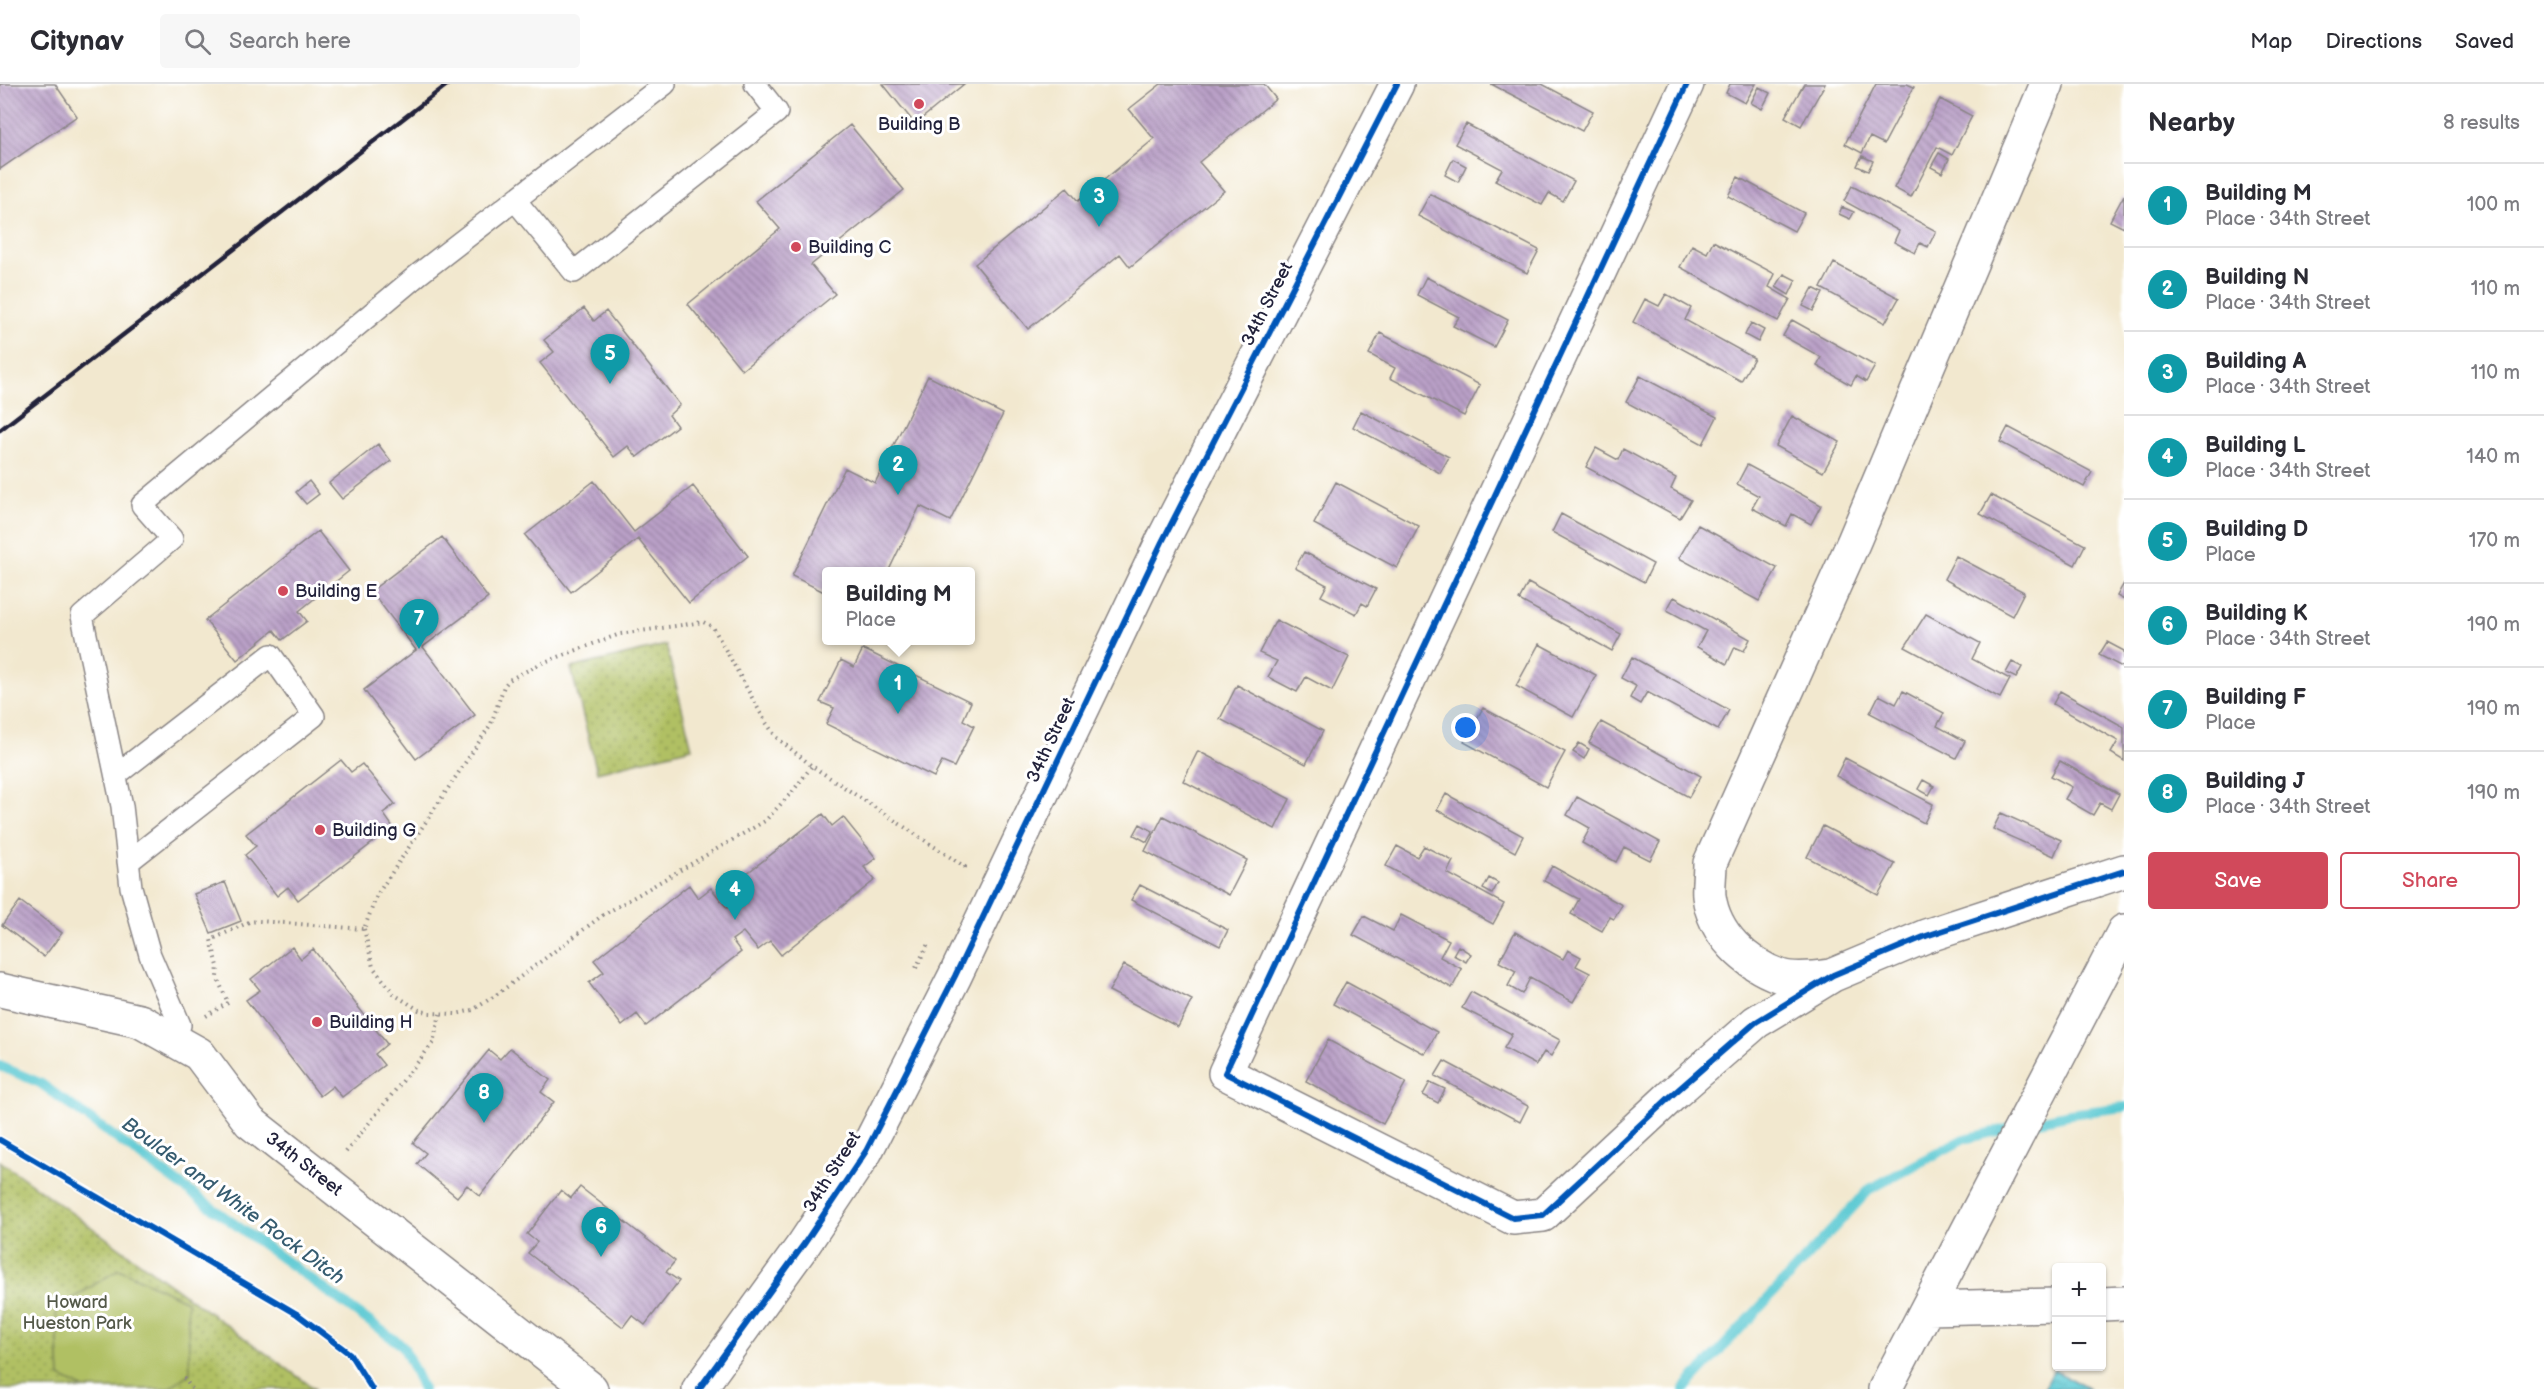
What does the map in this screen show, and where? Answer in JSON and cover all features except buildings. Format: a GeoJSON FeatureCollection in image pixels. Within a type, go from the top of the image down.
{"type":"FeatureCollection","features":[{"type":"Feature","properties":{"kind":"street","name":"34th Street"},"geometry":{"type":"LineString","coordinates":[[699,1389],[804,1244],[866,1151],[956,976],[1162,542],[1397,84]]}},
{"type":"Feature","properties":{"kind":"street"},"geometry":{"type":"LineString","coordinates":[[1687,84],[1225,1073],[1513,1218],[1543,1215],[1671,1096],[1756,1022],[1833,975],[1926,936],[2124,871]]}},
{"type":"Feature","properties":{"kind":"street"},"geometry":{"type":"LineString","coordinates":[[1833,975],[1810,978],[1781,977],[1742,956],[1720,929],[1709,897],[1710,863],[1854,542],[2047,84]]}},
{"type":"Feature","properties":{"kind":"street"},"geometry":{"type":"LineString","coordinates":[[1885,1389],[2124,931]]}},
{"type":"Feature","properties":{"kind":"street","name":"34th Street"},"geometry":{"type":"LineString","coordinates":[[0,990],[140,1021],[177,1032],[199,1054],[250,1122],[591,1389]]}},
{"type":"Feature","properties":{"kind":"street"},"geometry":{"type":"LineString","coordinates":[[2106,1304],[2124,1303]]}},
{"type":"Feature","properties":{"kind":"street"},"geometry":{"type":"LineString","coordinates":[[1928,1308],[2052,1305]]}},
{"type":"Feature","properties":{"kind":"lane"},"geometry":{"type":"LineString","coordinates":[[177,1032],[150,955],[131,887],[122,806],[82,616],[172,540],[142,505],[419,274],[665,84]]}},
{"type":"Feature","properties":{"kind":"lane"},"geometry":{"type":"LineString","coordinates":[[515,200],[574,272],[777,112],[755,84]]}},
{"type":"Feature","properties":{"kind":"lane"},"geometry":{"type":"LineString","coordinates":[[116,775],[271,655],[315,716],[128,862]]}},
{"type":"Feature","properties":{"kind":"path"},"geometry":{"type":"LineString","coordinates":[[812,766],[793,791],[765,820],[603,915],[473,1010],[456,1014],[419,1010],[395,995],[373,967],[364,929],[376,895],[491,724],[504,686],[509,680],[542,663],[620,634],[703,622],[713,627],[776,738],[812,766],[965,867],[963,872]]}},
{"type":"Feature","properties":{"kind":"path"},"geometry":{"type":"LineString","coordinates":[[177,1032],[228,1003],[217,977],[218,966],[210,942],[213,938],[249,922],[259,921],[364,929]]}},
{"type":"Feature","properties":{"kind":"path"},"geometry":{"type":"LineString","coordinates":[[912,976],[933,934]]}},
{"type":"Feature","properties":{"kind":"path"},"geometry":{"type":"LineString","coordinates":[[325,1180],[357,1136],[373,1120],[433,1043],[440,1014]]}},
{"type":"Feature","properties":{"kind":"path"},"geometry":{"type":"LineString","coordinates":[[184,1378],[192,1389]]}},
{"type":"Feature","properties":{"kind":"green space"},"geometry":{"type":"Polygon","coordinates":[[[666,645],[692,748],[597,772],[571,668],[666,645]]]}},
{"type":"Feature","properties":{"kind":"green space","name":"Howard Hueston Park"},"geometry":{"type":"Polygon","coordinates":[[[0,1161],[315,1389],[0,1389],[0,1161]]]}},
{"type":"Feature","properties":{"kind":"green space"},"geometry":{"type":"Polygon","coordinates":[[[119,1269],[187,1301],[190,1373],[167,1389],[85,1389],[60,1377],[56,1309],[119,1269]]]}},
{"type":"Feature","properties":{"kind":"water"},"geometry":{"type":"Polygon","coordinates":[[[2053,1371],[2056,1371],[2089,1389],[2044,1389],[2053,1371]]]}},
{"type":"Feature","properties":{"kind":"waterway","name":"Boulder and White Rock Ditch"},"geometry":{"type":"LineString","coordinates":[[0,1066],[40,1083],[403,1346],[423,1389]]}},
{"type":"Feature","properties":{"kind":"waterway","name":"Boulder and White Rock Ditch"},"geometry":{"type":"LineString","coordinates":[[2030,1123],[2070,1114],[2124,1107]]}},
{"type":"Feature","properties":{"kind":"waterway","name":"Boulder and White Rock Ditch"},"geometry":{"type":"LineString","coordinates":[[1684,1389],[1870,1189],[1964,1139],[2015,1127]]}},
{"type":"Feature","properties":{"kind":"railway"},"geometry":{"type":"LineString","coordinates":[[0,430],[448,84]]}},
{"type":"Feature","properties":{"kind":"cycle path"},"geometry":{"type":"LineString","coordinates":[[699,1389],[804,1244],[866,1151],[955,976],[1162,542],[1397,84]]}},
{"type":"Feature","properties":{"kind":"cycle path"},"geometry":{"type":"LineString","coordinates":[[1687,84],[1225,1073],[1513,1218],[1543,1215],[1671,1096],[1756,1022],[1833,975],[1926,936],[2124,871]]}},
{"type":"Feature","properties":{"kind":"cycle path"},"geometry":{"type":"LineString","coordinates":[[0,1140],[297,1314],[350,1354],[372,1389]]}},
{"type":"Feature","properties":{"kind":"place","name":"Building B"},"geometry":{"type":"Point","coordinates":[919,104]}},
{"type":"Feature","properties":{"kind":"place","name":"Building A"},"geometry":{"type":"Point","coordinates":[1099,227]}},
{"type":"Feature","properties":{"kind":"place","name":"Building C"},"geometry":{"type":"Point","coordinates":[796,247]}},
{"type":"Feature","properties":{"kind":"place","name":"Building D"},"geometry":{"type":"Point","coordinates":[610,384]}},
{"type":"Feature","properties":{"kind":"place","name":"Building N"},"geometry":{"type":"Point","coordinates":[898,495]}},
{"type":"Feature","properties":{"kind":"place","name":"Building E"},"geometry":{"type":"Point","coordinates":[283,591]}},
{"type":"Feature","properties":{"kind":"place","name":"Building F"},"geometry":{"type":"Point","coordinates":[419,649]}},
{"type":"Feature","properties":{"kind":"place","name":"Building M"},"geometry":{"type":"Point","coordinates":[898,714]}},
{"type":"Feature","properties":{"kind":"place","name":"Building G"},"geometry":{"type":"Point","coordinates":[320,830]}},
{"type":"Feature","properties":{"kind":"place","name":"Building L"},"geometry":{"type":"Point","coordinates":[735,920]}},
{"type":"Feature","properties":{"kind":"place","name":"Building H"},"geometry":{"type":"Point","coordinates":[317,1022]}},
{"type":"Feature","properties":{"kind":"place","name":"Building J"},"geometry":{"type":"Point","coordinates":[484,1123]}},
{"type":"Feature","properties":{"kind":"place","name":"Building K"},"geometry":{"type":"Point","coordinates":[601,1257]}}]}
